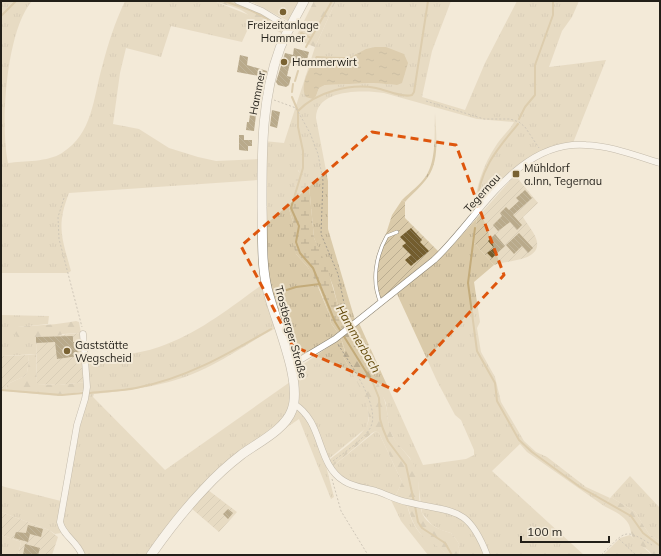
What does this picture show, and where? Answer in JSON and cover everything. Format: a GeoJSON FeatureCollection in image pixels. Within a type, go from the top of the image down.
{"type":"FeatureCollection","features":[{"type":"Feature","properties":{"kind":"main road","name":"Hammer"},"geometry":{"type":"LineString","coordinates":[[262,152],[263,129],[276,60],[283,41],[304,1]]}},
{"type":"Feature","properties":{"kind":"main road","name":"Trostberger Straße"},"geometry":{"type":"LineString","coordinates":[[262,152],[264,274],[269,297],[290,366],[294,404]]}},
{"type":"Feature","properties":{"kind":"main road"},"geometry":{"type":"LineString","coordinates":[[151,555],[169,530],[204,489],[240,456],[281,425],[289,417],[294,404]]}},
{"type":"Feature","properties":{"kind":"street"},"geometry":{"type":"LineString","coordinates":[[238,1],[262,11],[290,28]]}},
{"type":"Feature","properties":{"kind":"street","name":"Tegernau"},"geometry":{"type":"LineString","coordinates":[[290,366],[337,338],[382,303],[446,248],[512,174],[527,162],[542,154],[568,146],[586,145],[612,148],[660,163]]}},
{"type":"Feature","properties":{"kind":"street"},"geometry":{"type":"LineString","coordinates":[[82,555],[76,542],[62,530],[60,522],[77,425],[85,400],[87,387],[83,334]]}},
{"type":"Feature","properties":{"kind":"street"},"geometry":{"type":"LineString","coordinates":[[294,404],[308,416],[317,434],[329,466],[337,476],[349,484],[419,505],[451,511],[465,518],[477,532],[487,555]]}},
{"type":"Feature","properties":{"kind":"lane"},"geometry":{"type":"LineString","coordinates":[[382,303],[378,290],[376,268],[387,236],[397,232]]}},
{"type":"Feature","properties":{"kind":"path"},"geometry":{"type":"LineString","coordinates":[[268,99],[292,105],[296,108],[310,133],[321,166],[323,181],[321,234],[338,274],[350,328]]}},
{"type":"Feature","properties":{"kind":"path"},"geometry":{"type":"LineString","coordinates":[[426,101],[484,118],[510,119],[519,122],[525,127],[542,154]]}},
{"type":"Feature","properties":{"kind":"path"},"geometry":{"type":"LineString","coordinates":[[64,198],[58,217],[59,239],[83,334]]}},
{"type":"Feature","properties":{"kind":"path"},"geometry":{"type":"LineString","coordinates":[[337,338],[372,406],[372,422],[366,433],[329,466],[341,511],[368,555]]}},
{"type":"Feature","properties":{"kind":"path"},"geometry":{"type":"LineString","coordinates":[[601,555],[618,538],[630,533],[635,534],[652,545]]}},
{"type":"Feature","properties":{"kind":"path"},"geometry":{"type":"LineString","coordinates":[[618,538],[636,555]]}},
{"type":"Feature","properties":{"kind":"highlighted area"},"geometry":{"type":"Polygon","coordinates":[[[372,132],[456,145],[504,275],[397,391],[293,346],[241,246],[372,132]]]}},
{"type":"Feature","properties":{"kind":"green space"},"geometry":{"type":"Polygon","coordinates":[[[1,1],[32,1],[23,15],[16,34],[7,79],[5,126],[8,163],[43,160],[56,156],[72,145],[80,136],[86,125],[94,103],[109,42],[125,1],[214,1],[249,15],[252,20],[242,42],[171,26],[161,57],[126,48],[120,73],[113,124],[139,129],[169,148],[198,157],[216,161],[259,159],[259,180],[69,193],[63,214],[62,232],[71,271],[68,273],[1,273],[1,1]]]}},
{"type":"Feature","properties":{"kind":"green space"},"geometry":{"type":"Polygon","coordinates":[[[214,1],[233,1],[247,5],[286,28],[284,34],[252,20],[245,12],[214,1]]]}},
{"type":"Feature","properties":{"kind":"green space","name":"Freizeitanlage Hammer"},"geometry":{"type":"Polygon","coordinates":[[[250,1],[299,1],[288,21],[250,1]]]}},
{"type":"Feature","properties":{"kind":"green space"},"geometry":{"type":"Polygon","coordinates":[[[314,1],[336,1],[315,47],[295,39],[314,1]]]}},
{"type":"Feature","properties":{"kind":"green space"},"geometry":{"type":"Polygon","coordinates":[[[336,1],[451,1],[432,51],[422,97],[465,110],[485,63],[517,1],[579,1],[572,17],[562,31],[549,67],[606,60],[573,143],[556,147],[527,160],[516,168],[494,189],[473,214],[478,186],[487,161],[499,141],[514,122],[477,119],[384,93],[375,92],[353,92],[332,97],[324,101],[318,108],[316,118],[328,181],[328,229],[355,320],[347,327],[314,238],[309,185],[298,170],[294,195],[289,209],[293,222],[296,254],[307,266],[314,277],[330,316],[331,323],[338,333],[302,357],[297,358],[290,353],[268,276],[264,141],[284,143],[315,47],[336,1]],[[359,54],[351,57],[319,56],[316,96],[319,88],[325,85],[375,83],[397,85],[359,54]]]}},
{"type":"Feature","properties":{"kind":"green space"},"geometry":{"type":"Polygon","coordinates":[[[435,113],[436,155],[432,170],[423,184],[405,202],[402,200],[421,182],[430,169],[434,145],[435,113]]]}},
{"type":"Feature","properties":{"kind":"green space"},"geometry":{"type":"Polygon","coordinates":[[[297,170],[306,178],[309,185],[314,238],[327,267],[337,302],[347,327],[338,333],[331,323],[330,316],[320,290],[307,266],[296,254],[293,244],[293,222],[289,209],[294,195],[297,170]]]}},
{"type":"Feature","properties":{"kind":"green space"},"geometry":{"type":"Polygon","coordinates":[[[515,175],[538,203],[523,217],[535,236],[537,242],[536,249],[528,257],[494,265],[474,243],[477,218],[515,175]]]}},
{"type":"Feature","properties":{"kind":"green space"},"geometry":{"type":"Polygon","coordinates":[[[402,200],[405,202],[405,218],[439,252],[378,301],[374,273],[392,215],[402,200]]]}},
{"type":"Feature","properties":{"kind":"green space"},"geometry":{"type":"Polygon","coordinates":[[[477,218],[474,243],[494,265],[474,282],[480,322],[477,328],[481,352],[495,377],[501,402],[524,441],[536,452],[547,457],[586,487],[610,498],[604,506],[527,452],[520,444],[492,471],[584,555],[488,555],[471,526],[485,555],[460,555],[458,542],[451,533],[432,525],[422,513],[418,481],[410,458],[396,442],[389,429],[386,403],[350,331],[359,323],[423,465],[466,459],[474,455],[474,450],[461,420],[455,415],[437,381],[397,294],[452,246],[477,218]]]}},
{"type":"Feature","properties":{"kind":"green space"},"geometry":{"type":"Polygon","coordinates":[[[263,284],[276,328],[220,361],[198,372],[154,386],[94,394],[93,397],[165,470],[290,382],[290,405],[283,420],[251,444],[148,555],[84,555],[79,543],[65,531],[61,514],[80,422],[87,357],[114,356],[150,350],[173,342],[214,319],[263,284]]]}},
{"type":"Feature","properties":{"kind":"green space"},"geometry":{"type":"Polygon","coordinates":[[[1,315],[49,316],[48,324],[18,327],[36,337],[36,354],[1,356],[1,315]]]}},
{"type":"Feature","properties":{"kind":"green space"},"geometry":{"type":"Polygon","coordinates":[[[76,321],[79,322],[81,333],[63,334],[56,337],[20,339],[15,334],[18,327],[76,321]]]}},
{"type":"Feature","properties":{"kind":"green space"},"geometry":{"type":"Polygon","coordinates":[[[350,331],[382,393],[392,435],[411,460],[416,470],[422,513],[430,524],[438,529],[451,533],[458,542],[460,555],[446,555],[439,547],[424,537],[415,525],[406,501],[395,497],[402,482],[379,433],[376,431],[372,433],[332,467],[329,460],[358,436],[366,427],[368,420],[366,402],[357,381],[343,356],[345,351],[341,338],[350,331]]]}},
{"type":"Feature","properties":{"kind":"green space"},"geometry":{"type":"Polygon","coordinates":[[[81,333],[85,382],[59,385],[37,384],[36,337],[81,333]]]}},
{"type":"Feature","properties":{"kind":"green space"},"geometry":{"type":"Polygon","coordinates":[[[341,338],[345,352],[343,356],[366,400],[368,419],[366,428],[325,462],[334,497],[331,499],[299,419],[274,436],[295,412],[298,411],[296,373],[298,368],[341,338]]]}},
{"type":"Feature","properties":{"kind":"green space"},"geometry":{"type":"Polygon","coordinates":[[[36,354],[37,384],[59,385],[85,382],[85,391],[58,396],[6,391],[7,385],[25,376],[28,370],[29,355],[36,354]]]}},
{"type":"Feature","properties":{"kind":"green space"},"geometry":{"type":"Polygon","coordinates":[[[29,355],[28,370],[25,376],[7,385],[6,391],[1,390],[1,356],[29,355]]]}},
{"type":"Feature","properties":{"kind":"green space"},"geometry":{"type":"Polygon","coordinates":[[[376,431],[379,433],[402,482],[395,497],[346,481],[332,467],[376,431]]]}},
{"type":"Feature","properties":{"kind":"green space"},"geometry":{"type":"Polygon","coordinates":[[[630,476],[660,508],[660,541],[649,534],[635,512],[611,497],[630,476]]]}},
{"type":"Feature","properties":{"kind":"green space"},"geometry":{"type":"Polygon","coordinates":[[[1,486],[61,501],[58,522],[61,533],[55,534],[49,530],[1,512],[1,486]]]}},
{"type":"Feature","properties":{"kind":"green space"},"geometry":{"type":"Polygon","coordinates":[[[208,490],[237,512],[219,532],[191,508],[208,490]]]}},
{"type":"Feature","properties":{"kind":"green space"},"geometry":{"type":"Polygon","coordinates":[[[611,497],[635,512],[649,534],[660,541],[660,555],[652,555],[637,543],[626,520],[604,506],[611,497]]]}},
{"type":"Feature","properties":{"kind":"green space"},"geometry":{"type":"Polygon","coordinates":[[[390,498],[407,505],[411,519],[419,532],[440,548],[446,555],[428,555],[401,521],[390,498]]]}},
{"type":"Feature","properties":{"kind":"green space"},"geometry":{"type":"Polygon","coordinates":[[[1,512],[49,530],[58,537],[52,555],[18,555],[21,542],[1,535],[1,512]]]}},
{"type":"Feature","properties":{"kind":"green space"},"geometry":{"type":"Polygon","coordinates":[[[1,535],[21,542],[18,555],[1,555],[1,535]]]}},
{"type":"Feature","properties":{"kind":"green space"},"geometry":{"type":"Polygon","coordinates":[[[630,535],[652,555],[603,555],[620,538],[630,535]]]}},
{"type":"Feature","properties":{"kind":"water"},"geometry":{"type":"Polygon","coordinates":[[[386,47],[404,54],[408,63],[402,83],[397,85],[374,83],[325,85],[319,88],[313,99],[306,97],[304,93],[305,82],[308,71],[316,56],[351,57],[366,49],[386,47]]]}},
{"type":"Feature","properties":{"kind":"building"},"geometry":{"type":"Polygon","coordinates":[[[294,48],[309,52],[305,67],[290,63],[287,76],[291,77],[289,85],[286,87],[278,85],[276,82],[285,53],[293,55],[294,48]]]}},
{"type":"Feature","properties":{"kind":"building"},"geometry":{"type":"Polygon","coordinates":[[[240,55],[248,57],[247,65],[267,71],[261,99],[256,99],[259,76],[237,72],[240,55]]]}},
{"type":"Feature","properties":{"kind":"building"},"geometry":{"type":"Polygon","coordinates":[[[272,110],[280,112],[277,128],[270,126],[272,110]]]}},
{"type":"Feature","properties":{"kind":"building"},"geometry":{"type":"Polygon","coordinates":[[[250,114],[256,115],[254,131],[246,130],[250,114]]]}},
{"type":"Feature","properties":{"kind":"building"},"geometry":{"type":"Polygon","coordinates":[[[239,135],[244,135],[244,140],[252,140],[252,146],[248,146],[248,151],[239,150],[239,135]]]}},
{"type":"Feature","properties":{"kind":"building"},"geometry":{"type":"Polygon","coordinates":[[[525,190],[532,198],[513,215],[522,225],[517,230],[510,222],[498,231],[493,225],[502,216],[500,213],[506,207],[509,210],[519,201],[516,198],[525,190]]]}},
{"type":"Feature","properties":{"kind":"building"},"geometry":{"type":"Polygon","coordinates":[[[411,228],[422,240],[420,242],[429,251],[411,266],[405,260],[411,255],[402,246],[406,243],[400,237],[411,228]]]}},
{"type":"Feature","properties":{"kind":"building"},"geometry":{"type":"Polygon","coordinates":[[[519,233],[533,248],[528,253],[522,246],[514,254],[506,245],[519,233]]]}},
{"type":"Feature","properties":{"kind":"building"},"geometry":{"type":"Polygon","coordinates":[[[495,234],[505,246],[492,258],[487,253],[494,248],[488,241],[495,234]]]}},
{"type":"Feature","properties":{"kind":"building","name":"Gaststätte Wegscheid"},"geometry":{"type":"Polygon","coordinates":[[[73,336],[73,342],[77,342],[78,356],[57,359],[55,342],[36,343],[36,337],[73,336]]]}},
{"type":"Feature","properties":{"kind":"building"},"geometry":{"type":"Polygon","coordinates":[[[228,509],[233,513],[228,519],[223,514],[228,509]]]}},
{"type":"Feature","properties":{"kind":"building"},"geometry":{"type":"Polygon","coordinates":[[[28,525],[43,529],[41,537],[30,534],[28,542],[14,538],[16,532],[26,533],[28,525]]]}},
{"type":"Feature","properties":{"kind":"building"},"geometry":{"type":"Polygon","coordinates":[[[25,544],[40,548],[38,555],[23,555],[25,544]]]}},
{"type":"Feature","properties":{"kind":"waterway"},"geometry":{"type":"LineString","coordinates":[[1,16],[16,1]]}},
{"type":"Feature","properties":{"kind":"waterway"},"geometry":{"type":"LineString","coordinates":[[224,1],[250,10],[268,19]]}},
{"type":"Feature","properties":{"kind":"waterway"},"geometry":{"type":"LineString","coordinates":[[306,47],[332,1]]}},
{"type":"Feature","properties":{"kind":"waterway"},"geometry":{"type":"LineString","coordinates":[[298,111],[305,104],[324,94],[345,88],[376,88],[399,95],[412,95],[414,92],[428,1]]}},
{"type":"Feature","properties":{"kind":"waterway"},"geometry":{"type":"LineString","coordinates":[[519,119],[525,107],[535,95],[535,65],[553,15],[553,1]]}},
{"type":"Feature","properties":{"kind":"waterway"},"geometry":{"type":"LineString","coordinates":[[301,33],[311,38]]}},
{"type":"Feature","properties":{"kind":"waterway","name":"Hammerbach"},"geometry":{"type":"LineString","coordinates":[[295,81],[298,71]]}},
{"type":"Feature","properties":{"kind":"waterway","name":"Hammerbach"},"geometry":{"type":"LineString","coordinates":[[292,92],[293,84]]}},
{"type":"Feature","properties":{"kind":"waterway","name":"Hammerbach"},"geometry":{"type":"LineString","coordinates":[[292,97],[298,111],[298,127],[303,151],[303,168],[291,208],[299,226],[296,242],[300,253],[313,268],[335,322],[373,383],[379,398],[380,419],[383,429],[388,441],[406,465],[414,502]]}},
{"type":"Feature","properties":{"kind":"waterway"},"geometry":{"type":"LineString","coordinates":[[477,207],[481,182],[490,161],[518,124]]}},
{"type":"Feature","properties":{"kind":"waterway"},"geometry":{"type":"LineString","coordinates":[[475,228],[468,283],[477,351],[495,383],[497,401],[519,440],[532,452],[580,487],[631,516],[643,533],[660,546]]}},
{"type":"Feature","properties":{"kind":"waterway"},"geometry":{"type":"LineString","coordinates":[[274,294],[296,287],[320,284]]}},
{"type":"Feature","properties":{"kind":"waterway"},"geometry":{"type":"LineString","coordinates":[[90,393],[125,390],[155,384],[189,372],[238,348],[271,329]]}},
{"type":"Feature","properties":{"kind":"waterway"},"geometry":{"type":"LineString","coordinates":[[1,390],[62,395],[83,393]]}},
{"type":"Feature","properties":{"kind":"waterway","name":"Hammerbach"},"geometry":{"type":"LineString","coordinates":[[415,506],[418,522],[422,528],[445,543],[452,555]]}},
{"type":"Feature","properties":{"kind":"place","name":"Freizeitanlage Hammer"},"geometry":{"type":"Point","coordinates":[283,12]}},
{"type":"Feature","properties":{"kind":"place","name":"Hammerwirt"},"geometry":{"type":"Point","coordinates":[284,62]}},
{"type":"Feature","properties":{"kind":"place","name":"Mühldorf a.Inn, Tegernau"},"geometry":{"type":"Point","coordinates":[516,174]}},
{"type":"Feature","properties":{"kind":"place","name":"Gaststätte Wegscheid"},"geometry":{"type":"Point","coordinates":[67,351]}}]}
